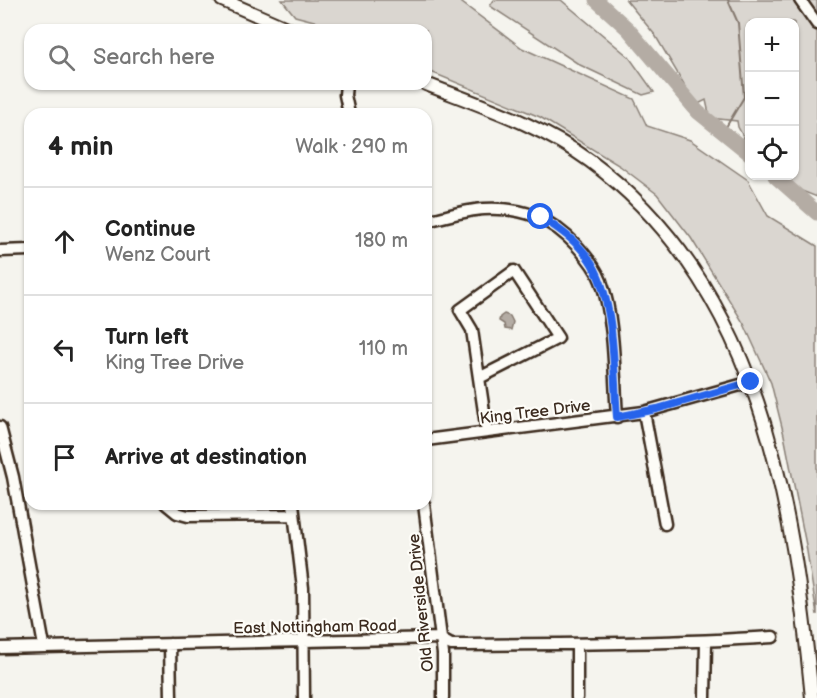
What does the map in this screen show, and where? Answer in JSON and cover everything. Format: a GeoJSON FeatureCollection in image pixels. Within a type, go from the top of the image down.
{"type":"FeatureCollection","features":[{"type":"Feature","properties":{"kind":"main road"},"geometry":{"type":"LineString","coordinates":[[225,1],[277,24]]}},
{"type":"Feature","properties":{"kind":"main road"},"geometry":{"type":"LineString","coordinates":[[432,86],[529,124],[589,160],[622,187],[672,239],[688,261],[726,324],[751,382],[764,420],[780,481],[794,556],[812,698]]}},
{"type":"Feature","properties":{"kind":"street"},"geometry":{"type":"LineString","coordinates":[[800,0],[817,24]]}},
{"type":"Feature","properties":{"kind":"street"},"geometry":{"type":"LineString","coordinates":[[345,90],[347,108]]}},
{"type":"Feature","properties":{"kind":"street"},"geometry":{"type":"LineString","coordinates":[[432,220],[483,209],[514,210],[541,217],[566,233],[589,258],[600,279],[609,311],[617,417]]}},
{"type":"Feature","properties":{"kind":"street"},"geometry":{"type":"LineString","coordinates":[[0,251],[24,250]]}},
{"type":"Feature","properties":{"kind":"street"},"geometry":{"type":"LineString","coordinates":[[479,378],[558,338],[514,271],[460,310],[472,330],[479,378],[487,432]]}},
{"type":"Feature","properties":{"kind":"street","name":"King Tree Drive"},"geometry":{"type":"LineString","coordinates":[[432,439],[645,412],[751,382]]}},
{"type":"Feature","properties":{"kind":"street"},"geometry":{"type":"LineString","coordinates":[[645,412],[665,524]]}},
{"type":"Feature","properties":{"kind":"street"},"geometry":{"type":"LineString","coordinates":[[0,427],[13,477],[44,646]]}},
{"type":"Feature","properties":{"kind":"street"},"geometry":{"type":"LineString","coordinates":[[173,510],[188,516],[279,510]]}},
{"type":"Feature","properties":{"kind":"street"},"geometry":{"type":"LineString","coordinates":[[294,510],[303,588],[304,698]]}},
{"type":"Feature","properties":{"kind":"street","name":"Old Riverside Drive"},"geometry":{"type":"LineString","coordinates":[[425,510],[439,638],[443,654],[443,698]]}},
{"type":"Feature","properties":{"kind":"street","name":"East Nottingham Road"},"geometry":{"type":"LineString","coordinates":[[0,648],[439,638],[451,645],[577,644],[706,641],[773,636]]}},
{"type":"Feature","properties":{"kind":"street"},"geometry":{"type":"LineString","coordinates":[[705,698],[706,641]]}},
{"type":"Feature","properties":{"kind":"street"},"geometry":{"type":"LineString","coordinates":[[170,644],[171,698]]}},
{"type":"Feature","properties":{"kind":"street"},"geometry":{"type":"LineString","coordinates":[[577,644],[577,698]]}},
{"type":"Feature","properties":{"kind":"shaded area"},"geometry":{"type":"Polygon","coordinates":[[[282,0],[458,0],[522,48],[634,99],[647,126],[690,140],[748,180],[768,216],[817,246],[817,615],[806,545],[771,383],[744,324],[691,238],[657,194],[620,166],[540,117],[432,72],[432,24],[320,24],[295,16],[282,0]]]}},
{"type":"Feature","properties":{"kind":"shaded area"},"geometry":{"type":"Polygon","coordinates":[[[494,0],[561,0],[629,57],[654,92],[643,95],[580,65],[490,6],[494,0]]]}},
{"type":"Feature","properties":{"kind":"shaded area"},"geometry":{"type":"Polygon","coordinates":[[[626,0],[817,0],[817,197],[802,191],[791,192],[789,185],[790,180],[799,180],[799,18],[745,18],[745,140],[737,121],[710,118],[706,100],[692,107],[680,97],[684,84],[655,35],[626,0]]]}},
{"type":"Feature","properties":{"kind":"shaded area"},"geometry":{"type":"Polygon","coordinates":[[[504,314],[510,316],[513,322],[511,330],[505,329],[504,324],[499,321],[504,314]]]}},
{"type":"Feature","properties":{"kind":"waterway"},"geometry":{"type":"LineString","coordinates":[[596,0],[628,29],[698,112],[745,150]]}},
{"type":"Feature","properties":{"kind":"waterway"},"geometry":{"type":"LineString","coordinates":[[723,132],[744,97],[738,23],[728,0]]}},
{"type":"Feature","properties":{"kind":"waterway"},"geometry":{"type":"LineString","coordinates":[[780,180],[817,213]]}},
{"type":"Feature","properties":{"kind":"route"},"geometry":{"type":"LineString","coordinates":[[541,217],[566,233],[589,258],[600,279],[609,311],[617,417],[657,409],[751,382]]}}]}
